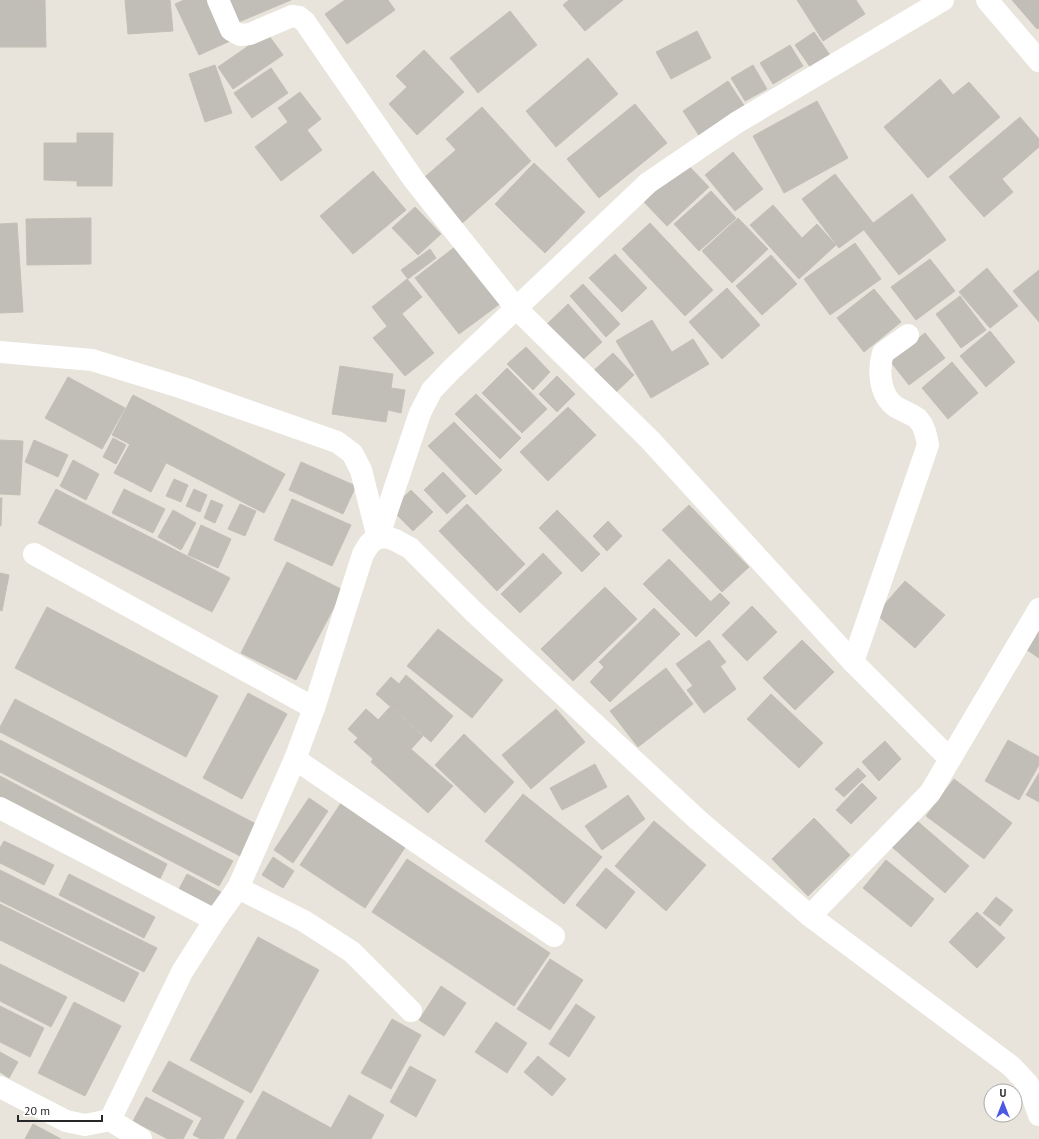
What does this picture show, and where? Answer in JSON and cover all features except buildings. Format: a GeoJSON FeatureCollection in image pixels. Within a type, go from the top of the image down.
{"type":"FeatureCollection","features":[{"type":"Feature","properties":{"kind":"street"},"geometry":{"type":"LineString","coordinates":[[218,0],[231,30],[240,35],[250,34],[292,16],[299,17],[305,22],[414,180],[516,308],[650,440],[853,662],[950,759]]}},
{"type":"Feature","properties":{"kind":"street"},"geometry":{"type":"LineString","coordinates":[[378,538],[420,413],[432,390],[516,308],[648,183],[736,123],[943,0]]}},
{"type":"Feature","properties":{"kind":"street"},"geometry":{"type":"LineString","coordinates":[[987,0],[1039,61]]}},
{"type":"Feature","properties":{"kind":"street"},"geometry":{"type":"LineString","coordinates":[[853,662],[928,445],[926,431],[917,419],[894,406],[886,395],[881,383],[880,365],[883,353],[908,335]]}},
{"type":"Feature","properties":{"kind":"street"},"geometry":{"type":"LineString","coordinates":[[0,352],[92,360],[183,388],[337,442],[352,453],[361,470],[378,538]]}},
{"type":"Feature","properties":{"kind":"street"},"geometry":{"type":"LineString","coordinates":[[110,1120],[182,972],[215,920],[238,888],[295,759],[314,708],[363,554],[370,543],[378,538],[395,540],[410,548],[474,612],[692,814],[810,916],[1011,1066],[1028,1084],[1039,1115]]}},
{"type":"Feature","properties":{"kind":"street"},"geometry":{"type":"LineString","coordinates":[[34,554],[314,708]]}},
{"type":"Feature","properties":{"kind":"street"},"geometry":{"type":"LineString","coordinates":[[810,916],[930,793],[1039,610]]}},
{"type":"Feature","properties":{"kind":"street"},"geometry":{"type":"LineString","coordinates":[[295,759],[554,936]]}},
{"type":"Feature","properties":{"kind":"street"},"geometry":{"type":"LineString","coordinates":[[0,808],[215,920]]}},
{"type":"Feature","properties":{"kind":"street"},"geometry":{"type":"LineString","coordinates":[[238,888],[304,921],[352,952],[411,1011]]}},
{"type":"Feature","properties":{"kind":"street"},"geometry":{"type":"LineString","coordinates":[[0,1088],[66,1121],[85,1125],[110,1120],[141,1139]]}}]}
